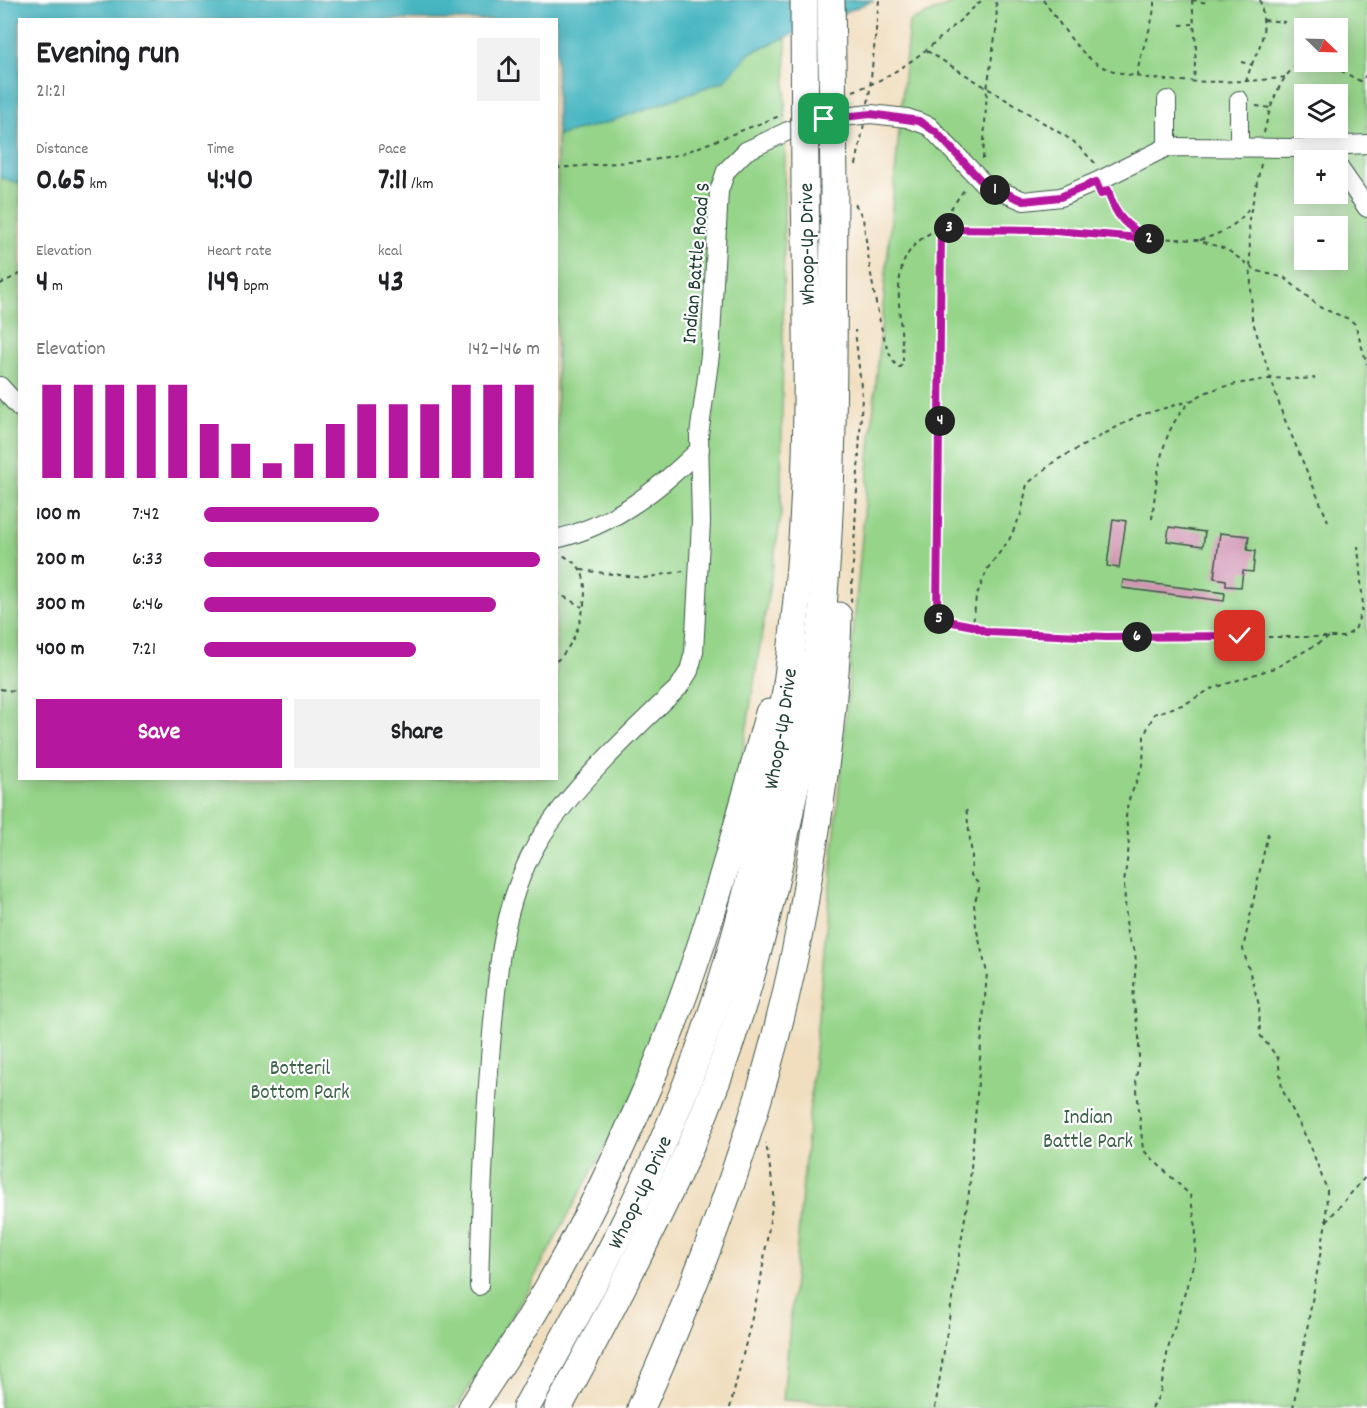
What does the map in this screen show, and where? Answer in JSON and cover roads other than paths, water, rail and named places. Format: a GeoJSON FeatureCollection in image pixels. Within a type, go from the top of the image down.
{"type":"FeatureCollection","features":[{"type":"Feature","properties":{"kind":"highway","name":"Whoop-Up Drive"},"geometry":{"type":"LineString","coordinates":[[526,1408],[615,1244],[669,1127],[714,1007],[750,884],[770,794],[795,619],[802,539],[805,456],[804,0]]}},
{"type":"Feature","properties":{"kind":"highway","name":"Whoop-Up Drive"},"geometry":{"type":"LineString","coordinates":[[558,1408],[636,1260],[691,1143],[738,1019],[776,886],[802,755],[822,617],[842,192],[831,0]]}},
{"type":"Feature","properties":{"kind":"highway"},"geometry":{"type":"LineString","coordinates":[[641,1408],[707,1254],[769,1057],[801,924],[823,786],[837,642],[840,554],[842,192]]}},
{"type":"Feature","properties":{"kind":"highway"},"geometry":{"type":"LineString","coordinates":[[472,1408],[538,1305],[576,1236],[641,1103],[667,1039],[712,912],[795,619]]}},
{"type":"Feature","properties":{"kind":"street"},"geometry":{"type":"LineString","coordinates":[[1167,100],[1167,147]]}},
{"type":"Feature","properties":{"kind":"street"},"geometry":{"type":"LineString","coordinates":[[1239,100],[1239,148]]}},
{"type":"Feature","properties":{"kind":"street","name":"Indian Battle Road S"},"geometry":{"type":"LineString","coordinates":[[479,1286],[483,1152],[494,1019],[508,922],[517,888],[539,840],[572,797],[643,721],[679,687],[689,671],[694,652],[699,568],[699,435],[710,355],[719,191],[726,171],[746,151],[788,131],[824,119],[885,115],[908,118],[928,126],[936,132],[974,176],[994,190],[1024,201],[1048,200],[1096,182],[1167,147],[1299,148],[1305,150]]}},
{"type":"Feature","properties":{"kind":"street"},"geometry":{"type":"LineString","coordinates":[[1299,148],[1367,144]]}},
{"type":"Feature","properties":{"kind":"street"},"geometry":{"type":"LineString","coordinates":[[1348,180],[1367,208]]}},
{"type":"Feature","properties":{"kind":"street"},"geometry":{"type":"LineString","coordinates":[[0,386],[18,406]]}},
{"type":"Feature","properties":{"kind":"street"},"geometry":{"type":"LineString","coordinates":[[558,538],[616,516],[672,476],[700,449]]}},
{"type":"Feature","properties":{"kind":"water"},"geometry":{"type":"Polygon","coordinates":[[[0,0],[874,0],[751,52],[724,81],[609,122],[558,136],[558,18],[18,18],[18,183],[0,178],[0,0]]]}},
{"type":"Feature","properties":{"kind":"park label","name":"Botteril Bottom Park"},"geometry":{"type":"Point","coordinates":[300,1079]}},
{"type":"Feature","properties":{"kind":"park label","name":"Indian Battle Park"},"geometry":{"type":"Point","coordinates":[1088,1128]}}]}
